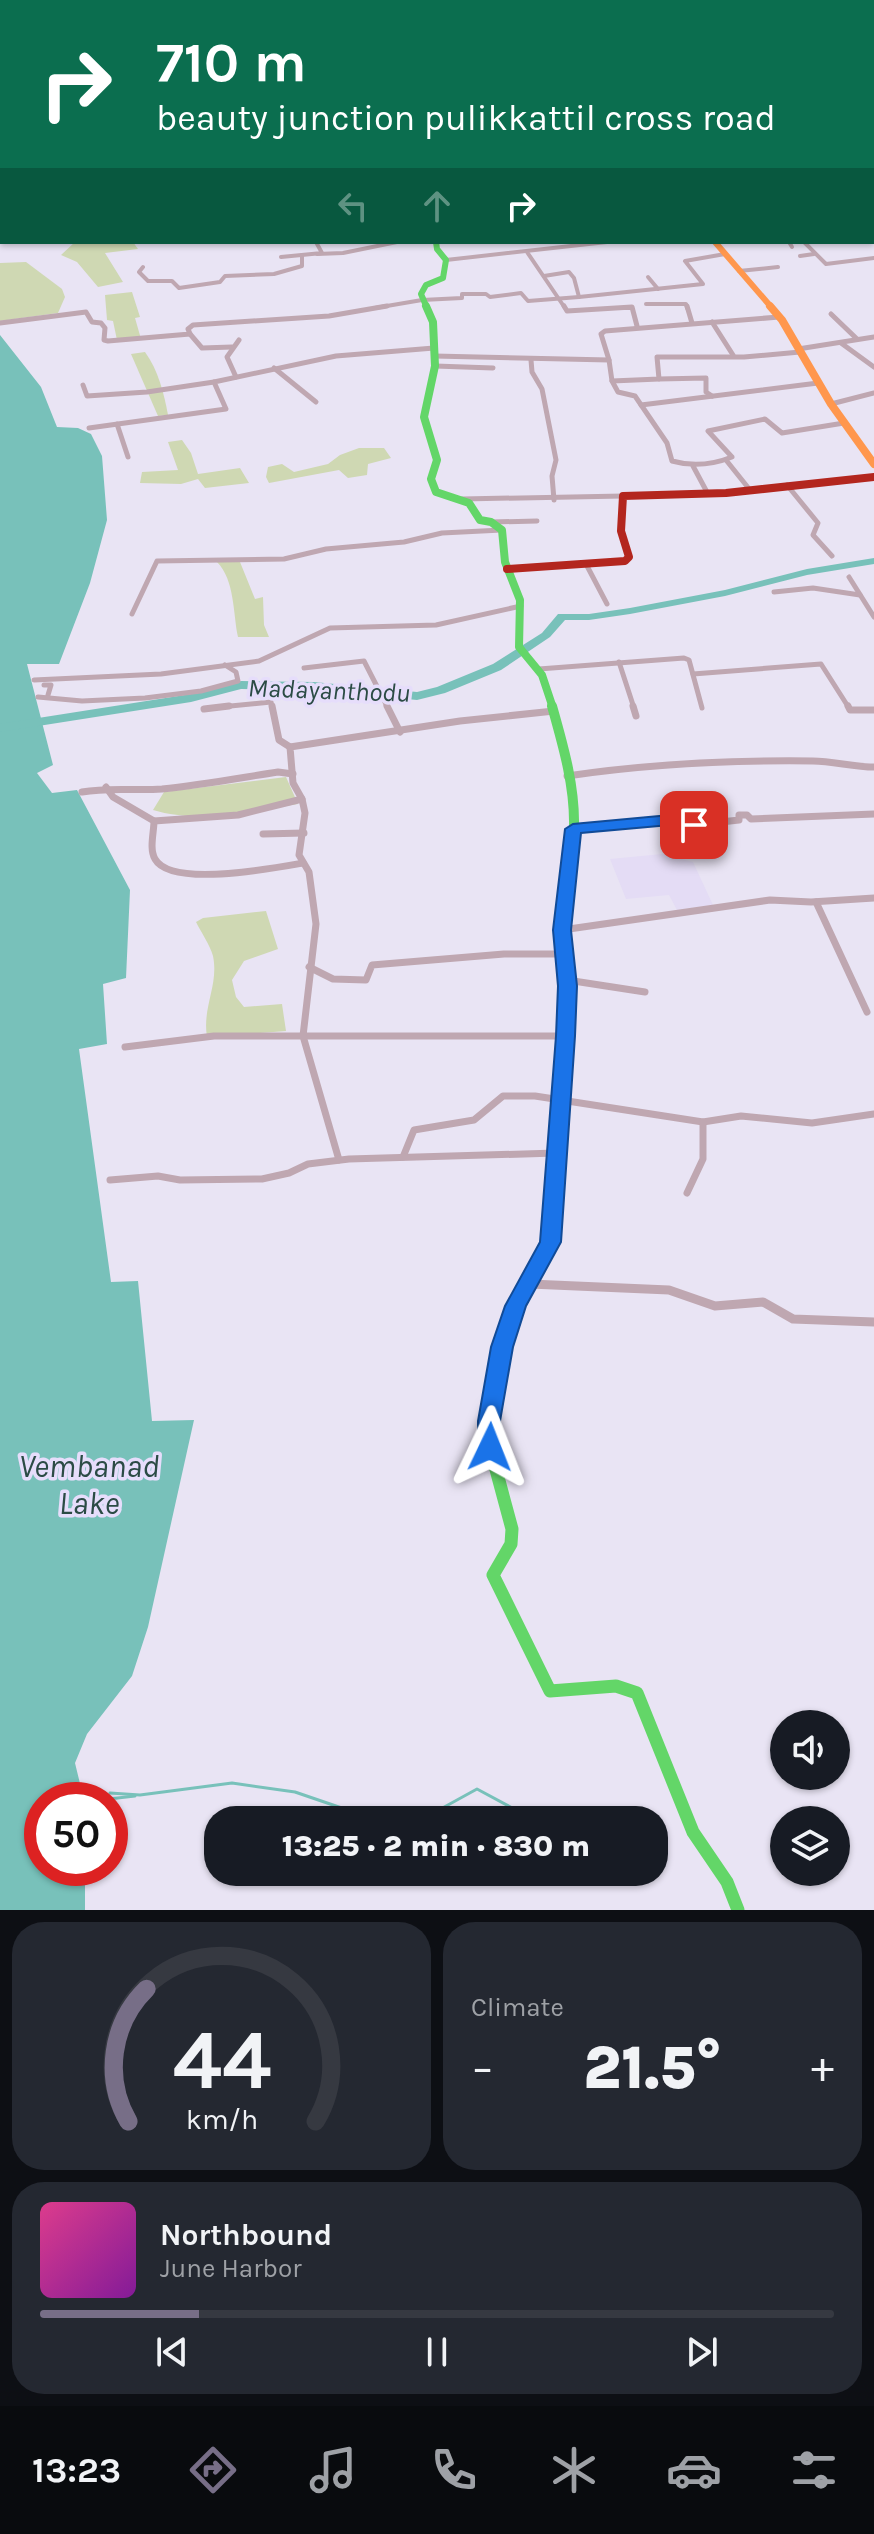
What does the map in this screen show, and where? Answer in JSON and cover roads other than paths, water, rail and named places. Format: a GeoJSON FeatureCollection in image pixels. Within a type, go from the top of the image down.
{"type":"FeatureCollection","features":[{"type":"Feature","properties":{"kind":"main road"},"geometry":{"type":"LineString","coordinates":[[436,244],[446,260],[442,280],[426,285],[421,294],[433,322],[434,357],[424,417],[437,460],[431,479],[436,492],[469,503],[480,520],[499,525],[507,569],[519,589],[521,650],[539,669],[554,711],[573,804],[562,930],[567,980],[566,1036],[551,1242],[516,1306],[502,1347],[489,1421],[490,1447],[512,1523],[513,1538],[510,1549],[495,1563],[493,1575],[550,1691],[560,1695],[615,1686],[632,1688],[637,1693],[693,1832],[727,1882],[738,1910]]}},
{"type":"Feature","properties":{"kind":"main road"},"geometry":{"type":"LineString","coordinates":[[717,244],[779,317],[831,404],[874,464]]}},
{"type":"Feature","properties":{"kind":"main road"},"geometry":{"type":"LineString","coordinates":[[507,569],[616,563],[629,557],[621,531],[623,496],[708,494],[874,477]]}},
{"type":"Feature","properties":{"kind":"street"},"geometry":{"type":"LineString","coordinates":[[317,254],[323,251],[318,244]]}},
{"type":"Feature","properties":{"kind":"street"},"geometry":{"type":"LineString","coordinates":[[281,257],[343,253],[384,244]]}},
{"type":"Feature","properties":{"kind":"street"},"geometry":{"type":"LineString","coordinates":[[446,260],[590,244]]}},
{"type":"Feature","properties":{"kind":"street"},"geometry":{"type":"LineString","coordinates":[[806,244],[826,264],[874,258]]}},
{"type":"Feature","properties":{"kind":"street"},"geometry":{"type":"LineString","coordinates":[[519,245],[567,311],[632,307],[637,326]]}},
{"type":"Feature","properties":{"kind":"street"},"geometry":{"type":"LineString","coordinates":[[232,347],[202,348],[188,329],[193,325],[329,316],[422,300],[462,298],[462,294],[486,294],[490,297],[521,293],[528,301],[703,284],[685,261],[725,254]]}},
{"type":"Feature","properties":{"kind":"street"},"geometry":{"type":"LineString","coordinates":[[800,256],[814,254]]}},
{"type":"Feature","properties":{"kind":"street"},"geometry":{"type":"LineString","coordinates":[[143,267],[139,272],[148,281],[172,281],[179,288],[220,282],[225,276],[263,277],[295,270],[302,266],[302,255]]}},
{"type":"Feature","properties":{"kind":"street"},"geometry":{"type":"LineString","coordinates":[[739,271],[778,267]]}},
{"type":"Feature","properties":{"kind":"street"},"geometry":{"type":"LineString","coordinates":[[544,276],[569,272],[574,278],[579,297]]}},
{"type":"Feature","properties":{"kind":"street"},"geometry":{"type":"LineString","coordinates":[[648,277],[658,289]]}},
{"type":"Feature","properties":{"kind":"street"},"geometry":{"type":"LineString","coordinates":[[646,304],[686,304],[692,323]]}},
{"type":"Feature","properties":{"kind":"street"},"geometry":{"type":"LineString","coordinates":[[0,323],[86,312],[92,322],[101,323],[105,328],[103,336],[108,341],[190,334]]}},
{"type":"Feature","properties":{"kind":"street"},"geometry":{"type":"LineString","coordinates":[[831,314],[857,339]]}},
{"type":"Feature","properties":{"kind":"street"},"geometry":{"type":"LineString","coordinates":[[779,317],[637,326],[601,334],[609,360],[612,386],[618,392],[635,396],[667,443],[672,461],[693,466],[732,457],[708,431],[765,419],[782,433],[844,423]]}},
{"type":"Feature","properties":{"kind":"street"},"geometry":{"type":"LineString","coordinates":[[712,322],[733,355]]}},
{"type":"Feature","properties":{"kind":"street"},"geometry":{"type":"LineString","coordinates":[[659,379],[657,357],[799,351],[874,337]]}},
{"type":"Feature","properties":{"kind":"street"},"geometry":{"type":"LineString","coordinates":[[236,377],[227,357],[239,340]]}},
{"type":"Feature","properties":{"kind":"street"},"geometry":{"type":"LineString","coordinates":[[841,343],[874,367]]}},
{"type":"Feature","properties":{"kind":"street"},"geometry":{"type":"LineString","coordinates":[[83,385],[87,396],[214,382],[336,356],[609,360]]}},
{"type":"Feature","properties":{"kind":"street"},"geometry":{"type":"LineString","coordinates":[[434,357],[493,368]]}},
{"type":"Feature","properties":{"kind":"street"},"geometry":{"type":"LineString","coordinates":[[531,360],[529,364],[542,389],[556,460],[552,476],[554,500]]}},
{"type":"Feature","properties":{"kind":"street"},"geometry":{"type":"LineString","coordinates":[[274,368],[316,402]]}},
{"type":"Feature","properties":{"kind":"street"},"geometry":{"type":"LineString","coordinates":[[612,381],[706,378],[706,392],[712,396]]}},
{"type":"Feature","properties":{"kind":"street"},"geometry":{"type":"LineString","coordinates":[[89,428],[226,409],[214,382]]}},
{"type":"Feature","properties":{"kind":"street"},"geometry":{"type":"LineString","coordinates":[[641,405],[818,383]]}},
{"type":"Feature","properties":{"kind":"street"},"geometry":{"type":"LineString","coordinates":[[831,404],[874,393]]}},
{"type":"Feature","properties":{"kind":"street"},"geometry":{"type":"LineString","coordinates":[[117,424],[128,457]]}},
{"type":"Feature","properties":{"kind":"street"},"geometry":{"type":"LineString","coordinates":[[726,460],[750,490]]}},
{"type":"Feature","properties":{"kind":"street"},"geometry":{"type":"LineString","coordinates":[[693,466],[708,494]]}},
{"type":"Feature","properties":{"kind":"street"},"geometry":{"type":"LineString","coordinates":[[787,485],[812,512],[818,523],[813,535],[832,556]]}},
{"type":"Feature","properties":{"kind":"street"},"geometry":{"type":"LineString","coordinates":[[460,499],[554,500],[623,496]]}},
{"type":"Feature","properties":{"kind":"street"},"geometry":{"type":"LineString","coordinates":[[132,614],[157,561],[284,559],[326,549],[404,542],[442,533],[537,521]]}},
{"type":"Feature","properties":{"kind":"street"},"geometry":{"type":"LineString","coordinates":[[586,564],[607,604]]}},
{"type":"Feature","properties":{"kind":"street"},"geometry":{"type":"LineString","coordinates":[[849,577],[874,617]]}},
{"type":"Feature","properties":{"kind":"street"},"geometry":{"type":"LineString","coordinates":[[774,592],[813,588],[860,595]]}},
{"type":"Feature","properties":{"kind":"street"},"geometry":{"type":"LineString","coordinates":[[34,680],[161,674],[268,660],[330,628],[436,625],[521,606]]}},
{"type":"Feature","properties":{"kind":"street"},"geometry":{"type":"LineString","coordinates":[[539,669],[684,658],[689,660],[702,708]]}},
{"type":"Feature","properties":{"kind":"street"},"geometry":{"type":"LineString","coordinates":[[304,668],[364,661],[400,732]]}},
{"type":"Feature","properties":{"kind":"street"},"geometry":{"type":"LineString","coordinates":[[619,662],[636,716]]}},
{"type":"Feature","properties":{"kind":"street"},"geometry":{"type":"LineString","coordinates":[[693,674],[821,664],[850,710],[874,710]]}},
{"type":"Feature","properties":{"kind":"street"},"geometry":{"type":"LineString","coordinates":[[38,697],[48,695],[85,702],[152,699],[206,690],[238,681],[236,672],[225,665]]}},
{"type":"Feature","properties":{"kind":"street"},"geometry":{"type":"LineString","coordinates":[[44,685],[51,685],[48,695]]}},
{"type":"Feature","properties":{"kind":"street"},"geometry":{"type":"LineString","coordinates":[[204,709],[271,702],[279,740],[290,747],[460,721],[554,711]]}},
{"type":"Feature","properties":{"kind":"street"},"geometry":{"type":"LineString","coordinates":[[290,747],[296,791],[302,799],[304,833],[299,855],[309,872],[316,924],[303,1036],[339,1160]]}},
{"type":"Feature","properties":{"kind":"street"},"geometry":{"type":"LineString","coordinates":[[567,776],[628,766],[747,761],[833,761],[874,767]]}},
{"type":"Feature","properties":{"kind":"street"},"geometry":{"type":"LineString","coordinates":[[82,792],[106,787],[115,791],[142,790],[278,772],[293,774]]}},
{"type":"Feature","properties":{"kind":"street"},"geometry":{"type":"LineString","coordinates":[[106,787],[113,797],[154,821],[238,815],[302,799]]}},
{"type":"Feature","properties":{"kind":"street"},"geometry":{"type":"LineString","coordinates":[[573,829],[670,820],[705,825],[739,820],[739,815],[747,815],[751,819],[874,814]]}},
{"type":"Feature","properties":{"kind":"street"},"geometry":{"type":"LineString","coordinates":[[154,821],[156,860],[161,866],[176,872],[207,874],[303,863]]}},
{"type":"Feature","properties":{"kind":"street"},"geometry":{"type":"LineString","coordinates":[[263,834],[304,833]]}},
{"type":"Feature","properties":{"kind":"street"},"geometry":{"type":"LineString","coordinates":[[562,930],[770,900],[816,902],[874,898]]}},
{"type":"Feature","properties":{"kind":"street"},"geometry":{"type":"LineString","coordinates":[[816,902],[867,1012]]}},
{"type":"Feature","properties":{"kind":"street"},"geometry":{"type":"LineString","coordinates":[[309,967],[333,979],[366,980],[372,965],[504,954],[565,954]]}},
{"type":"Feature","properties":{"kind":"street"},"geometry":{"type":"LineString","coordinates":[[567,980],[645,992]]}},
{"type":"Feature","properties":{"kind":"street"},"geometry":{"type":"LineString","coordinates":[[125,1047],[214,1036],[566,1036]]}},
{"type":"Feature","properties":{"kind":"street"},"geometry":{"type":"LineString","coordinates":[[403,1157],[414,1130],[470,1123],[488,1116],[503,1096],[562,1100],[703,1122],[741,1116],[812,1123],[874,1114]]}},
{"type":"Feature","properties":{"kind":"street"},"geometry":{"type":"LineString","coordinates":[[687,1193],[700,1173],[707,1142],[703,1122]]}},
{"type":"Feature","properties":{"kind":"street"},"geometry":{"type":"LineString","coordinates":[[110,1180],[158,1176],[180,1180],[262,1179],[289,1173],[308,1164],[339,1160],[556,1153]]}},
{"type":"Feature","properties":{"kind":"street"},"geometry":{"type":"LineString","coordinates":[[530,1284],[669,1290],[715,1306],[763,1302],[793,1319],[874,1322]]}},
{"type":"Feature","properties":{"kind":"water","name":"Vembanad Lake"},"geometry":{"type":"Polygon","coordinates":[[[0,335],[41,387],[57,427],[78,428],[91,434],[102,456],[107,520],[90,583],[59,664],[27,664],[53,765],[37,773],[52,793],[77,790],[130,890],[126,978],[103,984],[107,1044],[79,1049],[111,1282],[138,1281],[152,1421],[194,1420],[148,1627],[132,1676],[87,1734],[75,1763],[80,1782],[24,1782],[24,1886],[85,1886],[85,1910],[0,1910],[0,335]]]}},
{"type":"Feature","properties":{"kind":"waterway","name":"Madayanthodu"},"geometry":{"type":"LineString","coordinates":[[0,728],[191,698],[241,685],[314,686],[417,696],[441,690],[497,667],[546,635],[562,616],[589,617],[630,611],[725,593],[807,572],[874,561]]}},
{"type":"Feature","properties":{"kind":"waterway"},"geometry":{"type":"LineString","coordinates":[[128,1794],[232,1783],[295,1792],[336,1806]]}},
{"type":"Feature","properties":{"kind":"waterway"},"geometry":{"type":"LineString","coordinates":[[446,1806],[477,1789],[509,1806]]}},
{"type":"Feature","properties":{"kind":"waterway"},"geometry":{"type":"LineString","coordinates":[[128,1797],[135,1796]]}}]}
